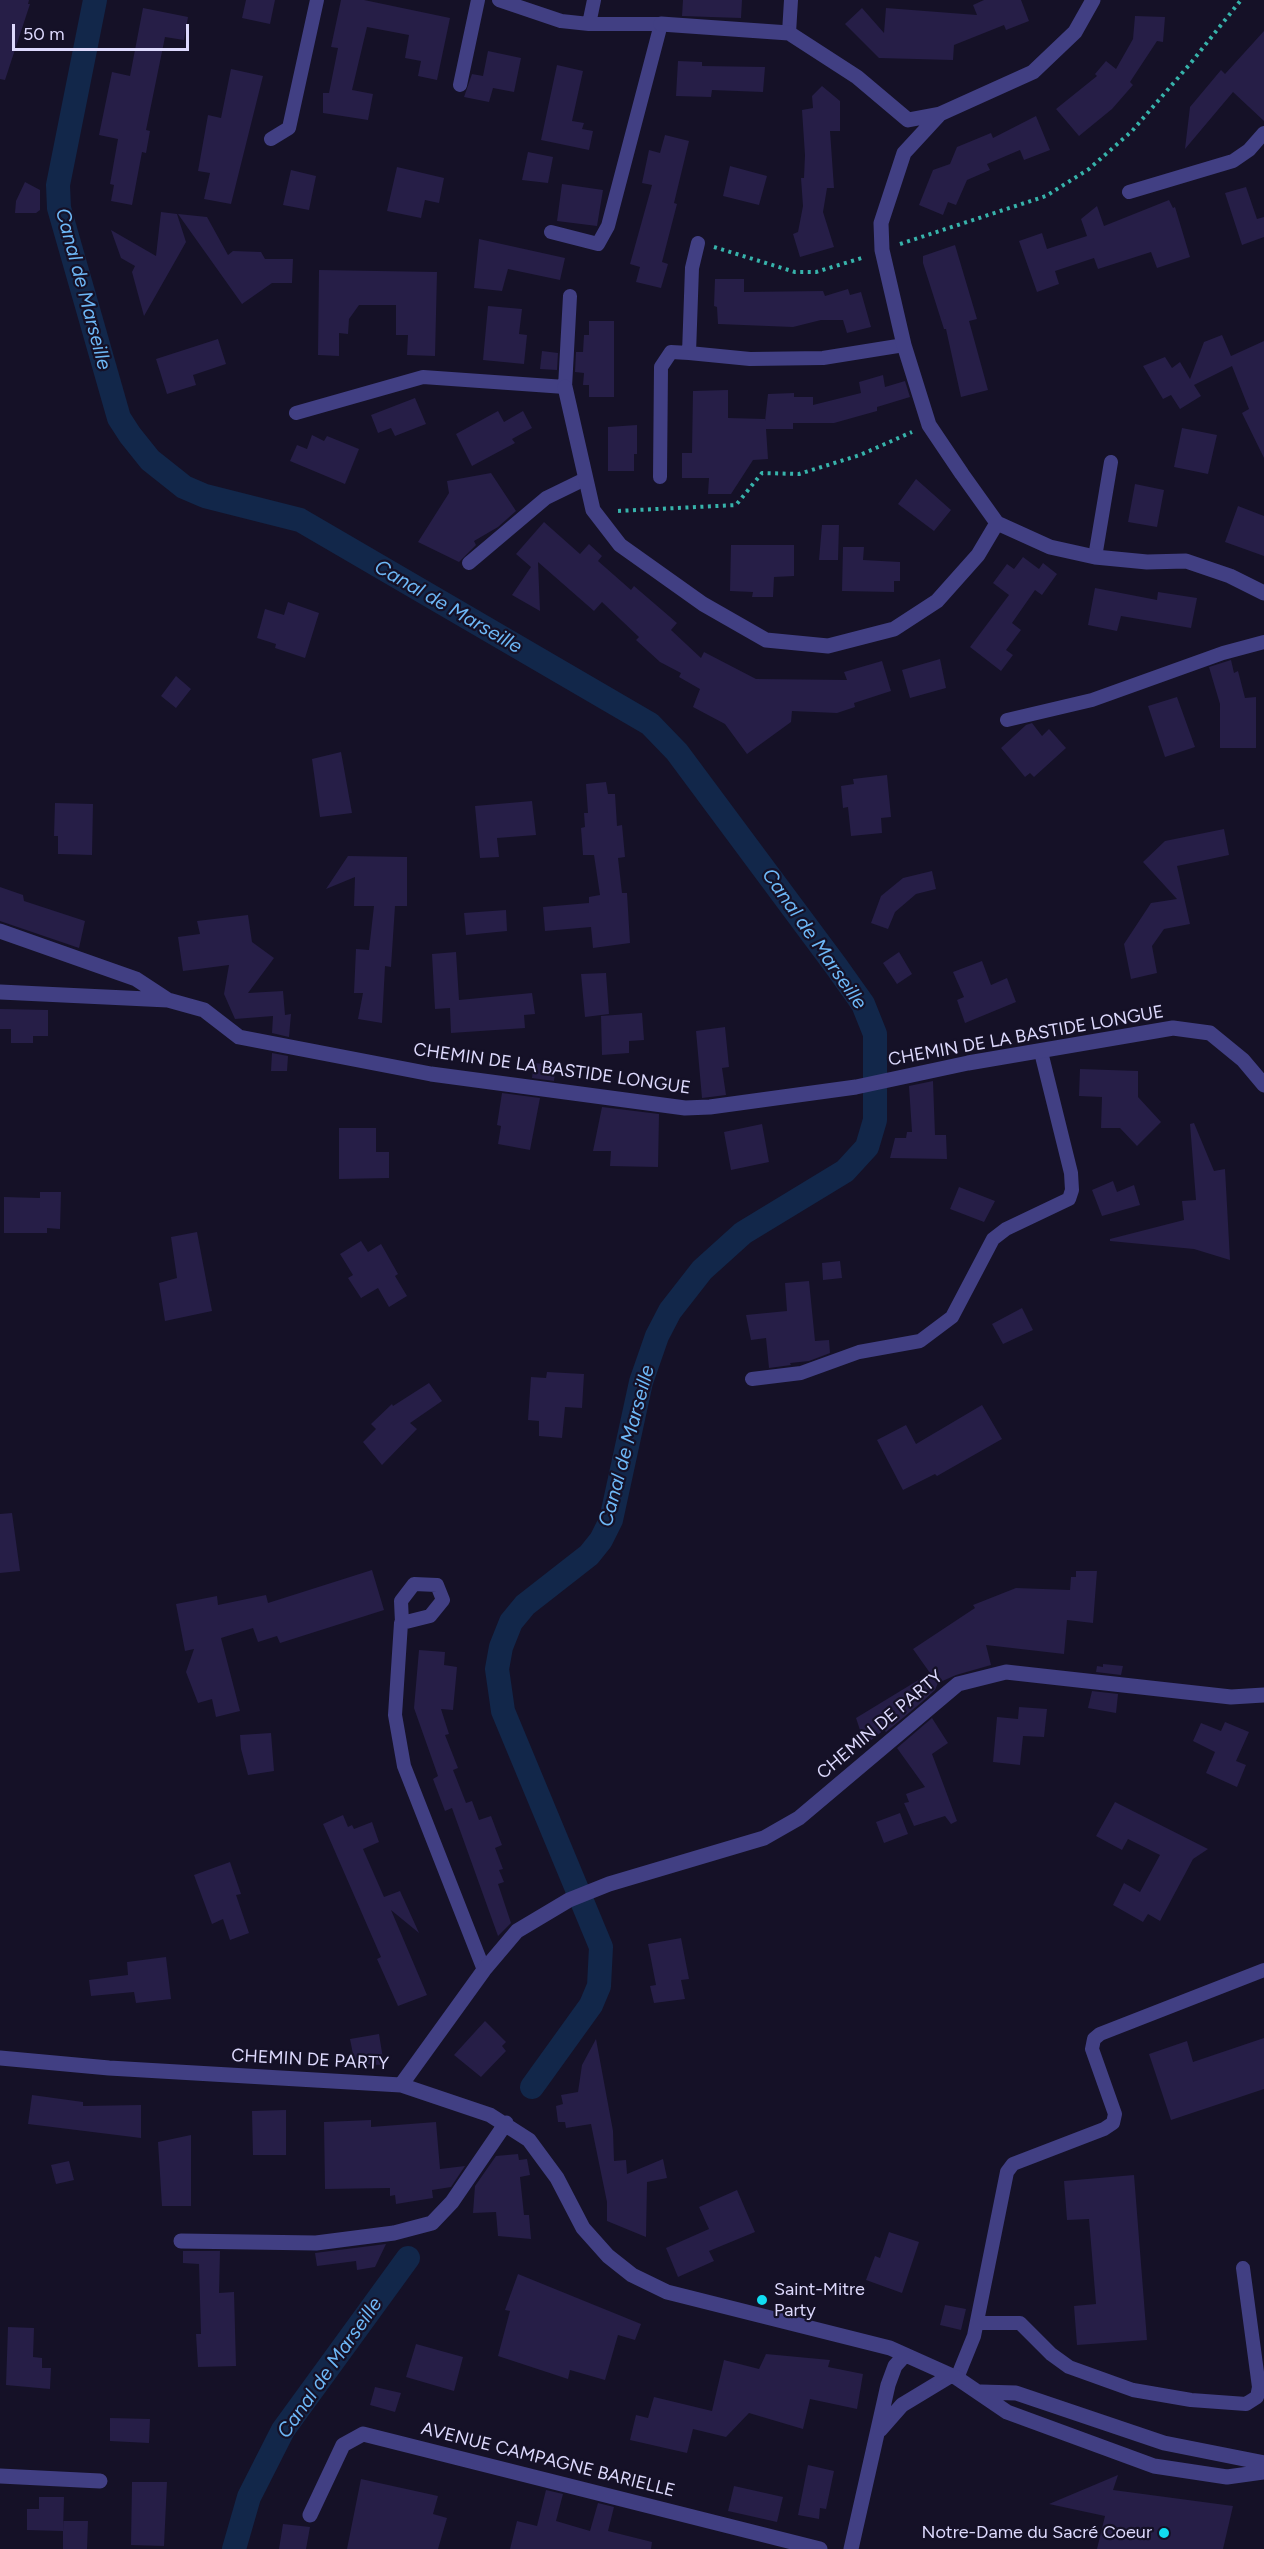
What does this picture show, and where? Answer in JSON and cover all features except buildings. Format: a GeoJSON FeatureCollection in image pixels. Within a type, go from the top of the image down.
{"type":"FeatureCollection","features":[{"type":"Feature","properties":{"kind":"street"},"geometry":{"type":"LineString","coordinates":[[661,24],[789,33],[857,77],[908,120],[940,114],[1033,72],[1075,32],[1093,0]]}},
{"type":"Feature","properties":{"kind":"street"},"geometry":{"type":"LineString","coordinates":[[940,114],[904,153],[881,223],[882,250],[904,345],[929,425],[997,523],[1050,547],[1095,557],[1147,562],[1186,561],[1230,576],[1264,593]]}},
{"type":"Feature","properties":{"kind":"street"},"geometry":{"type":"LineString","coordinates":[[565,387],[593,510],[620,546],[703,604],[766,640],[828,646],[894,629],[937,601],[978,555],[997,523]]}},
{"type":"Feature","properties":{"kind":"street"},"geometry":{"type":"LineString","coordinates":[[0,931],[136,979],[168,1000]]}},
{"type":"Feature","properties":{"kind":"street","name":"CHEMIN DE LA BASTIDE LONGUE"},"geometry":{"type":"LineString","coordinates":[[0,992],[168,1000],[204,1010],[239,1037],[431,1074],[685,1108],[710,1107],[856,1087],[968,1063],[1173,1028],[1210,1033],[1243,1060],[1264,1086]]}},
{"type":"Feature","properties":{"kind":"street","name":"CHEMIN DE PARTY"},"geometry":{"type":"LineString","coordinates":[[0,2058],[109,2068],[401,2085],[484,1970],[517,1931],[569,1900],[609,1884],[764,1839],[799,1818],[958,1684],[1006,1672],[1231,1697],[1264,1695]]}},
{"type":"Feature","properties":{"kind":"street"},"geometry":{"type":"LineString","coordinates":[[401,2085],[490,2115],[506,2123],[529,2140],[557,2178],[582,2228],[608,2256],[632,2275],[668,2292],[890,2348],[981,2392],[1007,2412],[1154,2466],[1227,2477],[1264,2472]]}},
{"type":"Feature","properties":{"kind":"street"},"geometry":{"type":"LineString","coordinates":[[181,2241],[316,2243],[394,2233],[432,2223],[452,2202],[506,2123]]}},
{"type":"Feature","properties":{"kind":"street"},"geometry":{"type":"LineString","coordinates":[[851,2549],[888,2385],[895,2367],[904,2356]]}},
{"type":"Feature","properties":{"kind":"street"},"geometry":{"type":"LineString","coordinates":[[876,2435],[902,2405],[953,2377]]}},
{"type":"Feature","properties":{"kind":"street"},"geometry":{"type":"LineString","coordinates":[[981,2392],[1016,2393],[1164,2443],[1264,2463]]}},
{"type":"Feature","properties":{"kind":"street","name":"AVENUE CAMPAGNE BARIELLE"},"geometry":{"type":"LineString","coordinates":[[310,2515],[343,2445],[363,2434],[820,2549]]}},
{"type":"Feature","properties":{"kind":"street"},"geometry":{"type":"LineString","coordinates":[[0,2476],[100,2481]]}},
{"type":"Feature","properties":{"kind":"lane"},"geometry":{"type":"LineString","coordinates":[[271,139],[289,128],[317,0]]}},
{"type":"Feature","properties":{"kind":"lane"},"geometry":{"type":"LineString","coordinates":[[460,85],[478,0]]}},
{"type":"Feature","properties":{"kind":"lane"},"geometry":{"type":"LineString","coordinates":[[500,0],[561,21],[589,24],[661,24],[608,226],[598,244],[551,232]]}},
{"type":"Feature","properties":{"kind":"lane"},"geometry":{"type":"LineString","coordinates":[[589,24],[594,0]]}},
{"type":"Feature","properties":{"kind":"lane"},"geometry":{"type":"LineString","coordinates":[[789,33],[790,0]]}},
{"type":"Feature","properties":{"kind":"lane"},"geometry":{"type":"LineString","coordinates":[[1129,192],[1233,161],[1249,150],[1264,133]]}},
{"type":"Feature","properties":{"kind":"lane"},"geometry":{"type":"LineString","coordinates":[[689,352],[692,268],[698,243]]}},
{"type":"Feature","properties":{"kind":"lane"},"geometry":{"type":"LineString","coordinates":[[296,413],[423,378],[565,387],[570,296]]}},
{"type":"Feature","properties":{"kind":"lane"},"geometry":{"type":"LineString","coordinates":[[660,477],[661,367],[671,352],[750,359],[824,358],[904,345]]}},
{"type":"Feature","properties":{"kind":"lane"},"geometry":{"type":"LineString","coordinates":[[1095,557],[1111,462]]}},
{"type":"Feature","properties":{"kind":"lane"},"geometry":{"type":"LineString","coordinates":[[468,563],[546,498],[585,479]]}},
{"type":"Feature","properties":{"kind":"lane"},"geometry":{"type":"LineString","coordinates":[[1007,720],[1092,700],[1223,653],[1264,642]]}},
{"type":"Feature","properties":{"kind":"lane"},"geometry":{"type":"LineString","coordinates":[[752,1379],[801,1373],[859,1352],[920,1341],[952,1317],[993,1239],[1006,1229],[1069,1198],[1072,1190],[1071,1173],[1041,1052]]}},
{"type":"Feature","properties":{"kind":"lane"},"geometry":{"type":"LineString","coordinates":[[402,1623],[395,1715],[404,1766],[484,1970]]}},
{"type":"Feature","properties":{"kind":"lane"},"geometry":{"type":"LineString","coordinates":[[953,2377],[977,2323],[1007,2172],[1013,2164],[1104,2129],[1113,2123],[1115,2114],[1092,2049],[1094,2039],[1100,2034],[1264,1970]]}},
{"type":"Feature","properties":{"kind":"lane"},"geometry":{"type":"LineString","coordinates":[[977,2323],[1020,2323],[1051,2354],[1069,2367],[1133,2390],[1191,2400],[1246,2404],[1257,2397],[1259,2387],[1243,2268]]}},
{"type":"Feature","properties":{"kind":"path"},"geometry":{"type":"LineString","coordinates":[[698,243],[795,272],[816,272],[1046,196],[1089,169],[1132,131],[1241,0]]}},
{"type":"Feature","properties":{"kind":"path"},"geometry":{"type":"LineString","coordinates":[[593,510],[672,510],[736,505],[762,473],[799,474],[860,455],[929,425]]}},
{"type":"Feature","properties":{"kind":"waterway","name":"Canal de Marseille"},"geometry":{"type":"LineString","coordinates":[[95,0],[58,185],[59,208],[119,418],[130,435],[150,460],[184,487],[205,496],[300,520],[650,724],[677,752],[836,966],[863,1004],[875,1034],[875,1120],[867,1147],[845,1171],[743,1233],[702,1270],[670,1311],[657,1336],[641,1382],[611,1520],[601,1540],[589,1555],[525,1605],[511,1622],[501,1647],[497,1669],[503,1711],[601,1947],[599,1986],[591,2005],[532,2087]]}},
{"type":"Feature","properties":{"kind":"waterway","name":"Canal de Marseille"},"geometry":{"type":"LineString","coordinates":[[234,2549],[249,2497],[283,2430],[408,2258]]}},
{"type":"Feature","properties":{"kind":"place","name":"Saint-Mitre Party"},"geometry":{"type":"Point","coordinates":[762,2300]}},
{"type":"Feature","properties":{"kind":"place","name":"Notre-Dame du Sacré Coeur"},"geometry":{"type":"Point","coordinates":[1164,2533]}}]}
